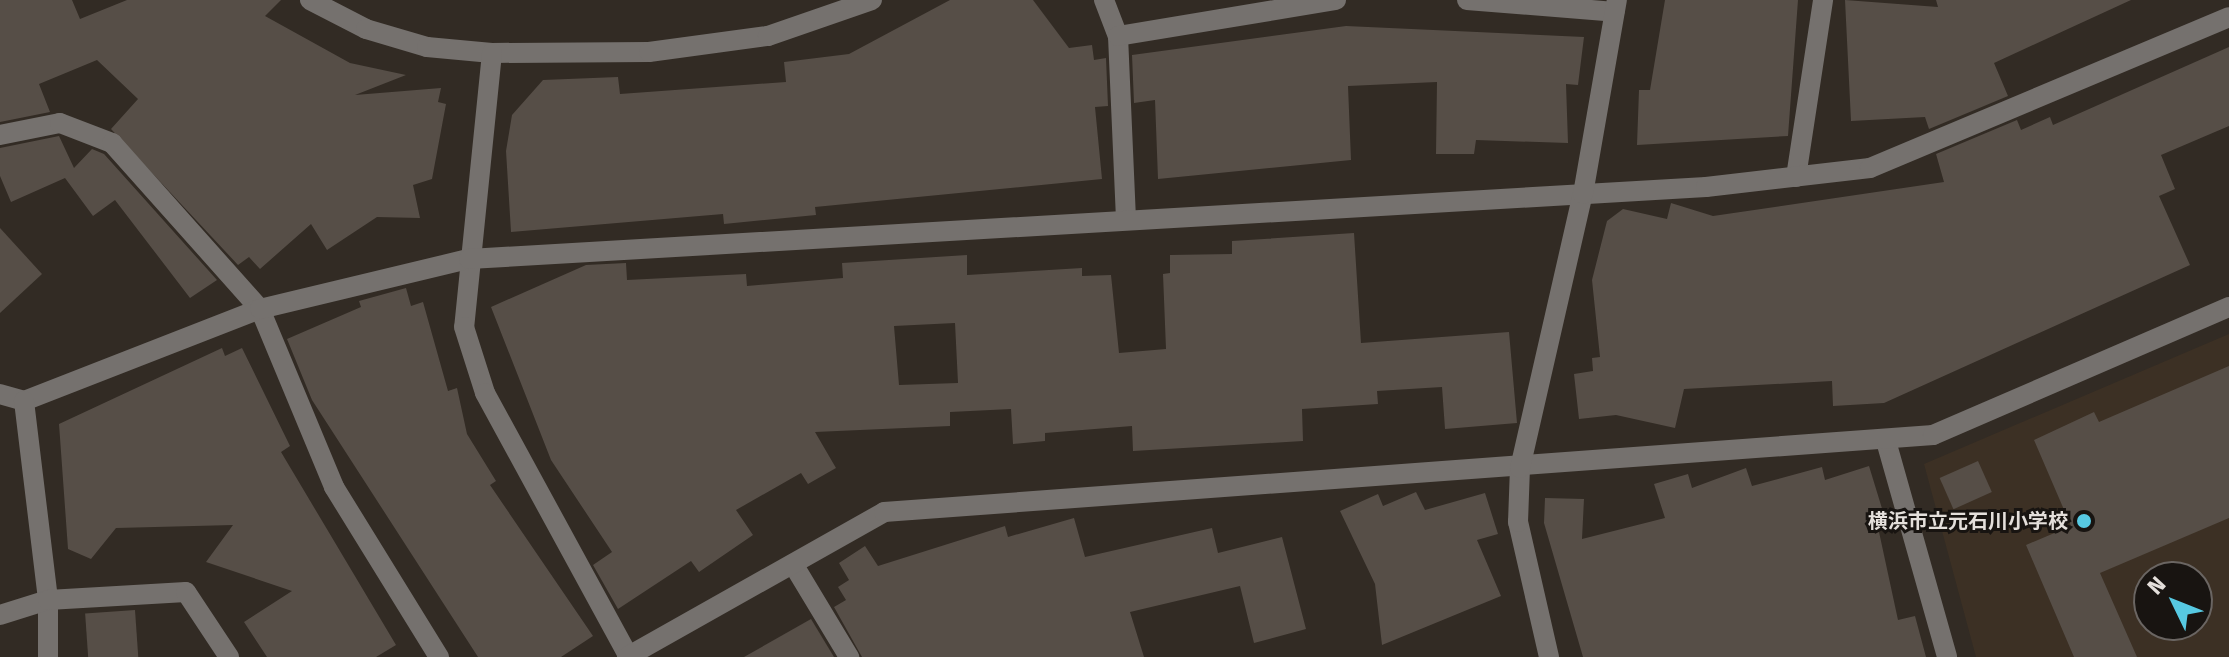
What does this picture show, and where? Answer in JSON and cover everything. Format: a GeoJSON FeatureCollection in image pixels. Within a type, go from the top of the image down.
{"type":"FeatureCollection","features":[{"type":"Feature","properties":{"kind":"street"},"geometry":{"type":"LineString","coordinates":[[310,0],[366,29],[427,47],[492,53],[649,52],[768,36],[872,0]]}},
{"type":"Feature","properties":{"kind":"street"},"geometry":{"type":"LineString","coordinates":[[1104,0],[1118,36],[1126,218]]}},
{"type":"Feature","properties":{"kind":"street"},"geometry":{"type":"LineString","coordinates":[[1118,36],[1336,0]]}},
{"type":"Feature","properties":{"kind":"street"},"geometry":{"type":"LineString","coordinates":[[1467,0],[1616,6],[1583,194],[1520,468],[1518,522],[1549,657]]}},
{"type":"Feature","properties":{"kind":"street"},"geometry":{"type":"LineString","coordinates":[[1796,177],[1823,0]]}},
{"type":"Feature","properties":{"kind":"street"},"geometry":{"type":"LineString","coordinates":[[0,394],[24,401],[260,309],[469,259],[1126,218],[1583,194],[1870,168],[2229,17]]}},
{"type":"Feature","properties":{"kind":"street"},"geometry":{"type":"LineString","coordinates":[[492,53],[464,327],[485,393],[628,657],[884,512],[1520,468],[1933,435],[2229,307]]}},
{"type":"Feature","properties":{"kind":"street"},"geometry":{"type":"LineString","coordinates":[[0,135],[60,123],[112,143],[260,309],[334,487],[439,657]]}},
{"type":"Feature","properties":{"kind":"street"},"geometry":{"type":"LineString","coordinates":[[24,401],[48,600],[48,657]]}},
{"type":"Feature","properties":{"kind":"street"},"geometry":{"type":"LineString","coordinates":[[1886,441],[1947,657]]}},
{"type":"Feature","properties":{"kind":"street"},"geometry":{"type":"LineString","coordinates":[[793,564],[849,657]]}},
{"type":"Feature","properties":{"kind":"street"},"geometry":{"type":"LineString","coordinates":[[0,615],[48,600],[186,592],[229,657]]}},
{"type":"Feature","properties":{"kind":"shaded area","name":"横浜市立元石川小学校"},"geometry":{"type":"Polygon","coordinates":[[[2229,334],[2229,657],[1976,657],[1924,464],[2229,334]]]}},
{"type":"Feature","properties":{"kind":"building"},"geometry":{"type":"Polygon","coordinates":[[[0,0],[72,0],[80,19],[127,0],[281,0],[265,16],[350,63],[406,75],[355,95],[441,88],[438,102],[446,104],[432,179],[413,185],[420,218],[377,217],[327,250],[311,224],[260,269],[249,257],[238,265],[111,129],[138,99],[97,60],[39,84],[50,112],[0,122],[0,0]]]}},
{"type":"Feature","properties":{"kind":"building"},"geometry":{"type":"Polygon","coordinates":[[[950,0],[1033,0],[1069,48],[1092,45],[1094,60],[1106,58],[1108,106],[1095,107],[1102,179],[815,207],[816,215],[724,224],[723,214],[511,232],[506,151],[512,115],[543,80],[618,77],[620,94],[786,82],[784,62],[849,54],[950,0]]]}},
{"type":"Feature","properties":{"kind":"building"},"geometry":{"type":"Polygon","coordinates":[[[1665,0],[1798,0],[1788,136],[1637,145],[1639,90],[1650,90],[1665,0]]]}},
{"type":"Feature","properties":{"kind":"building"},"geometry":{"type":"Polygon","coordinates":[[[1845,0],[1938,7],[1936,0],[2131,0],[1994,63],[2008,96],[1929,129],[1925,117],[1851,121],[1845,0]]]}},
{"type":"Feature","properties":{"kind":"building"},"geometry":{"type":"Polygon","coordinates":[[[1346,26],[1584,37],[1578,85],[1566,84],[1568,143],[1476,140],[1474,154],[1436,154],[1437,82],[1348,86],[1351,160],[1158,179],[1155,100],[1134,103],[1132,55],[1346,26]]]}},
{"type":"Feature","properties":{"kind":"building"},"geometry":{"type":"Polygon","coordinates":[[[2229,47],[2229,126],[2161,155],[2175,189],[2159,196],[2190,265],[1884,403],[1833,406],[1832,381],[1684,389],[1675,428],[1616,415],[1579,419],[1574,374],[1593,371],[1592,358],[1600,357],[1592,280],[1607,221],[1623,209],[1667,219],[1671,203],[1713,216],[1944,182],[1936,154],[2017,120],[2021,130],[2050,117],[2053,125],[2229,47]]]}},
{"type":"Feature","properties":{"kind":"building"},"geometry":{"type":"Polygon","coordinates":[[[59,136],[74,168],[92,149],[104,154],[217,280],[190,298],[115,200],[93,216],[65,178],[11,202],[0,176],[0,148],[59,136]]]}},
{"type":"Feature","properties":{"kind":"building"},"geometry":{"type":"Polygon","coordinates":[[[0,228],[42,274],[0,313],[0,228]]]}},
{"type":"Feature","properties":{"kind":"building"},"geometry":{"type":"Polygon","coordinates":[[[1354,233],[1361,343],[1509,332],[1517,423],[1445,429],[1442,387],[1377,391],[1378,404],[1302,409],[1303,441],[1133,451],[1132,426],[1045,433],[1045,441],[1013,444],[1011,409],[950,412],[950,426],[815,432],[836,468],[808,484],[801,473],[736,510],[753,535],[699,572],[691,561],[618,609],[593,565],[612,552],[551,460],[491,307],[586,265],[626,263],[627,280],[746,274],[747,286],[843,278],[842,263],[967,255],[967,275],[1082,268],[1082,276],[1111,275],[1119,353],[1166,349],[1163,274],[1170,273],[1170,255],[1232,254],[1232,241],[1354,233]],[[955,323],[894,326],[899,385],[958,383],[955,323]]]}},
{"type":"Feature","properties":{"kind":"building"},"geometry":{"type":"Polygon","coordinates":[[[406,288],[411,306],[423,302],[448,391],[457,388],[467,434],[496,481],[490,485],[593,636],[561,657],[478,657],[312,400],[287,339],[361,307],[359,301],[406,288]]]}},
{"type":"Feature","properties":{"kind":"building"},"geometry":{"type":"Polygon","coordinates":[[[222,348],[225,356],[242,348],[290,446],[281,452],[396,645],[376,657],[267,657],[244,622],[292,591],[206,562],[233,525],[116,528],[91,559],[68,549],[59,424],[222,348]]]}},
{"type":"Feature","properties":{"kind":"building"},"geometry":{"type":"Polygon","coordinates":[[[2229,366],[2229,518],[2100,573],[2137,657],[2074,657],[2026,545],[2071,526],[2034,440],[2094,412],[2099,422],[2229,366]]]}},
{"type":"Feature","properties":{"kind":"building"},"geometry":{"type":"Polygon","coordinates":[[[1978,461],[1992,492],[1953,509],[1940,478],[1978,461]]]}},
{"type":"Feature","properties":{"kind":"building"},"geometry":{"type":"Polygon","coordinates":[[[1869,466],[1884,515],[1876,518],[1898,620],[1915,616],[1926,657],[1583,657],[1544,523],[1545,498],[1584,499],[1582,539],[1665,518],[1654,484],[1688,474],[1692,488],[1746,468],[1752,486],[1822,467],[1825,480],[1869,466]]]}},
{"type":"Feature","properties":{"kind":"building"},"geometry":{"type":"Polygon","coordinates":[[[1416,492],[1425,510],[1485,493],[1498,534],[1477,540],[1501,596],[1382,645],[1375,584],[1340,511],[1378,494],[1383,506],[1416,492]]]}},
{"type":"Feature","properties":{"kind":"building"},"geometry":{"type":"Polygon","coordinates":[[[1074,518],[1085,557],[1212,528],[1218,553],[1282,537],[1306,629],[1254,643],[1240,586],[1130,612],[1144,657],[862,657],[834,607],[846,600],[838,587],[849,580],[839,563],[865,546],[878,566],[1005,526],[1008,537],[1074,518]]]}},
{"type":"Feature","properties":{"kind":"building"},"geometry":{"type":"Polygon","coordinates":[[[135,610],[138,657],[88,657],[85,613],[135,610]]]}},
{"type":"Feature","properties":{"kind":"building"},"geometry":{"type":"Polygon","coordinates":[[[811,619],[834,657],[744,657],[811,619]]]}},
{"type":"Feature","properties":{"kind":"place","name":"横浜市立元石川小学校"},"geometry":{"type":"Point","coordinates":[2084,521]}}]}
